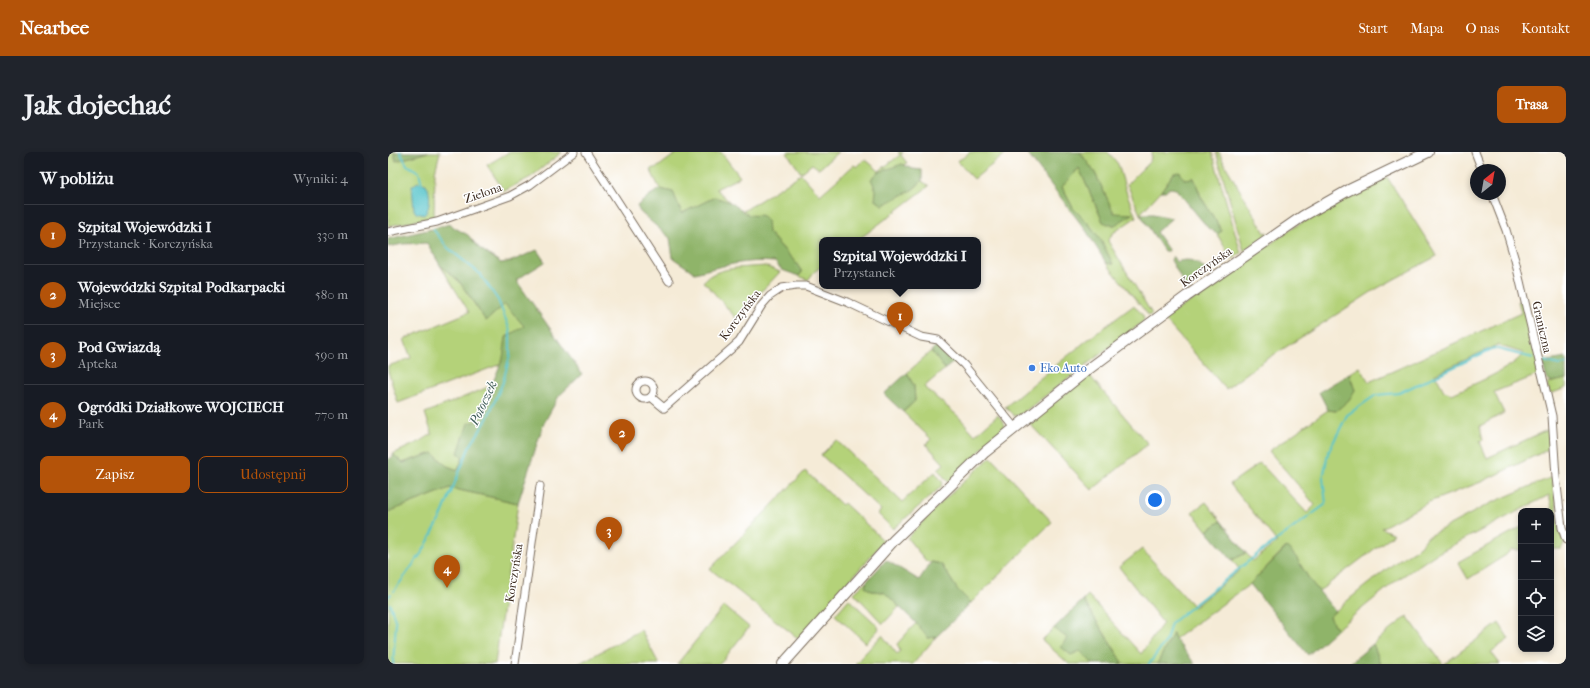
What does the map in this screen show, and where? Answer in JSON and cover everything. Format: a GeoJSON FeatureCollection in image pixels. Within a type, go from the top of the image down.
{"type":"FeatureCollection","features":[{"type":"Feature","properties":{"kind":"main road","name":"Korczyńska"},"geometry":{"type":"LineString","coordinates":[[783,664],[894,540],[985,452],[1086,370],[1149,323],[1303,216],[1349,190],[1428,152]]}},
{"type":"Feature","properties":{"kind":"street","name":"Zielona"},"geometry":{"type":"LineString","coordinates":[[388,232],[437,222],[510,196],[530,185],[574,152]]}},
{"type":"Feature","properties":{"kind":"street"},"geometry":{"type":"LineString","coordinates":[[586,152],[669,281]]}},
{"type":"Feature","properties":{"kind":"street"},"geometry":{"type":"LineString","coordinates":[[1475,152],[1480,164]]}},
{"type":"Feature","properties":{"kind":"street","name":"Graniczna"},"geometry":{"type":"LineString","coordinates":[[1494,200],[1506,230],[1515,260],[1552,416],[1556,477],[1562,528],[1566,540]]}},
{"type":"Feature","properties":{"kind":"street","name":"Korczyńska"},"geometry":{"type":"LineString","coordinates":[[651,397],[664,408],[739,342],[762,305],[770,296],[782,288],[806,286],[847,302],[921,337],[938,340],[964,365],[1015,428]]}},
{"type":"Feature","properties":{"kind":"street","name":"Korczyńska"},"geometry":{"type":"LineString","coordinates":[[515,664],[540,486]]}},
{"type":"Feature","properties":{"kind":"green space"},"geometry":{"type":"Polygon","coordinates":[[[388,152],[394,152],[396,161],[428,152],[440,152],[435,172],[434,217],[388,226],[388,152]]]}},
{"type":"Feature","properties":{"kind":"green space"},"geometry":{"type":"Polygon","coordinates":[[[394,152],[428,152],[396,161],[394,152]]]}},
{"type":"Feature","properties":{"kind":"green space"},"geometry":{"type":"Polygon","coordinates":[[[509,152],[562,152],[531,177],[504,191],[487,165],[509,152]]]}},
{"type":"Feature","properties":{"kind":"green space"},"geometry":{"type":"Polygon","coordinates":[[[678,152],[721,152],[740,177],[716,189],[732,204],[715,197],[681,214],[673,192],[660,189],[650,169],[658,167],[678,152]]]}},
{"type":"Feature","properties":{"kind":"green space"},"geometry":{"type":"Polygon","coordinates":[[[838,152],[819,169],[812,164],[801,173],[787,153],[838,152]]]}},
{"type":"Feature","properties":{"kind":"green space"},"geometry":{"type":"Polygon","coordinates":[[[898,152],[903,152],[901,155],[907,163],[905,165],[901,164],[883,205],[912,190],[922,181],[929,186],[862,237],[819,237],[819,268],[808,280],[799,276],[802,272],[796,263],[768,232],[761,215],[751,216],[742,212],[801,174],[820,195],[854,165],[857,167],[865,159],[879,171],[900,155],[898,152]]]}},
{"type":"Feature","properties":{"kind":"green space"},"geometry":{"type":"Polygon","coordinates":[[[969,152],[1008,152],[974,179],[957,161],[966,156],[969,152]]]}},
{"type":"Feature","properties":{"kind":"green space"},"geometry":{"type":"Polygon","coordinates":[[[1026,152],[1080,152],[1095,173],[1114,213],[1133,214],[1113,226],[1103,222],[1079,168],[1062,187],[1073,208],[1089,224],[1101,240],[1113,264],[1106,263],[1087,232],[1026,152]]]}},
{"type":"Feature","properties":{"kind":"green space"},"geometry":{"type":"Polygon","coordinates":[[[1080,152],[1108,152],[1118,164],[1136,217],[1112,234],[1108,241],[1152,314],[1149,316],[1106,263],[1112,264],[1089,224],[1073,208],[1062,187],[1079,168],[1103,222],[1114,213],[1095,173],[1080,152]]]}},
{"type":"Feature","properties":{"kind":"green space"},"geometry":{"type":"Polygon","coordinates":[[[1152,152],[1212,152],[1241,253],[1232,259],[1231,258],[1217,234],[1222,231],[1201,197],[1194,178],[1184,179],[1174,173],[1161,191],[1140,214],[1127,184],[1150,161],[1152,152]]]}},
{"type":"Feature","properties":{"kind":"green space"},"geometry":{"type":"Polygon","coordinates":[[[1216,152],[1219,152],[1265,233],[1267,232],[1267,234],[1244,251],[1216,152]]]}},
{"type":"Feature","properties":{"kind":"green space"},"geometry":{"type":"Polygon","coordinates":[[[902,164],[913,169],[922,170],[922,181],[912,190],[883,205],[875,200],[876,190],[871,179],[879,172],[902,164]]]}},
{"type":"Feature","properties":{"kind":"green space"},"geometry":{"type":"Polygon","coordinates":[[[1180,172],[1184,179],[1194,178],[1201,197],[1222,231],[1217,234],[1208,228],[1176,189],[1170,188],[1165,191],[1161,191],[1174,173],[1180,172]]]}},
{"type":"Feature","properties":{"kind":"green space"},"geometry":{"type":"Polygon","coordinates":[[[1387,177],[1437,256],[1376,289],[1258,365],[1226,389],[1164,319],[1217,283],[1291,229],[1347,197],[1387,177]]]}},
{"type":"Feature","properties":{"kind":"green space"},"geometry":{"type":"Polygon","coordinates":[[[660,189],[673,192],[682,213],[715,197],[731,203],[748,215],[761,215],[767,220],[768,232],[796,263],[802,272],[799,276],[782,270],[775,262],[754,261],[695,273],[673,258],[670,238],[640,212],[637,206],[660,189]]]}},
{"type":"Feature","properties":{"kind":"green space"},"geometry":{"type":"Polygon","coordinates":[[[1140,214],[1153,214],[1172,218],[1156,232],[1169,251],[1164,251],[1140,214]]]}},
{"type":"Feature","properties":{"kind":"green space"},"geometry":{"type":"Polygon","coordinates":[[[450,224],[468,235],[479,248],[501,263],[512,261],[537,250],[545,262],[516,280],[582,374],[559,396],[543,425],[518,503],[450,488],[388,512],[388,459],[393,457],[393,454],[403,463],[433,453],[447,466],[458,470],[463,457],[458,453],[468,423],[477,421],[503,358],[506,337],[524,326],[505,304],[486,321],[459,281],[440,265],[427,243],[403,244],[388,247],[388,239],[450,224]]]}},
{"type":"Feature","properties":{"kind":"green space"},"geometry":{"type":"Polygon","coordinates":[[[1173,256],[1176,262],[1191,260],[1198,263],[1209,273],[1187,290],[1171,260],[1173,256]]]}},
{"type":"Feature","properties":{"kind":"green space"},"geometry":{"type":"Polygon","coordinates":[[[440,265],[459,281],[486,321],[505,304],[525,326],[503,358],[501,364],[398,403],[388,371],[388,366],[411,358],[404,339],[469,312],[440,265]]]}},
{"type":"Feature","properties":{"kind":"green space"},"geometry":{"type":"Polygon","coordinates":[[[765,266],[780,272],[736,318],[703,282],[715,273],[723,270],[765,266]]]}},
{"type":"Feature","properties":{"kind":"green space"},"geometry":{"type":"Polygon","coordinates":[[[1518,301],[1523,301],[1540,374],[1494,392],[1504,413],[1480,426],[1483,440],[1480,442],[1487,458],[1549,429],[1549,449],[1481,482],[1429,502],[1381,528],[1394,534],[1318,592],[1299,563],[1286,547],[1250,584],[1175,639],[1173,634],[1157,664],[1121,664],[1121,659],[1083,600],[1088,595],[1141,654],[1163,623],[1119,567],[1142,549],[1194,607],[1240,570],[1232,560],[1246,553],[1253,561],[1277,542],[1230,484],[1260,463],[1307,513],[1315,505],[1269,451],[1328,410],[1336,411],[1355,390],[1349,374],[1360,367],[1369,382],[1521,313],[1518,301]],[[1497,345],[1435,374],[1444,391],[1452,394],[1502,370],[1519,358],[1523,353],[1497,345]]]}},
{"type":"Feature","properties":{"kind":"green space"},"geometry":{"type":"Polygon","coordinates":[[[1133,306],[1140,312],[1144,321],[1020,415],[1014,416],[1005,407],[1086,341],[1133,306]]]}},
{"type":"Feature","properties":{"kind":"green space"},"geometry":{"type":"Polygon","coordinates":[[[936,346],[955,361],[945,369],[931,351],[936,346]]]}},
{"type":"Feature","properties":{"kind":"green space"},"geometry":{"type":"Polygon","coordinates":[[[931,351],[945,369],[924,387],[959,417],[975,435],[998,415],[1005,424],[1003,428],[950,483],[938,469],[944,464],[926,444],[931,439],[903,412],[915,401],[914,386],[907,373],[931,351]]]}},
{"type":"Feature","properties":{"kind":"green space"},"geometry":{"type":"Polygon","coordinates":[[[1566,358],[1566,379],[1552,382],[1547,379],[1542,362],[1566,358]]]}},
{"type":"Feature","properties":{"kind":"green space"},"geometry":{"type":"Polygon","coordinates":[[[907,373],[914,386],[915,401],[903,412],[884,394],[907,373]]]}},
{"type":"Feature","properties":{"kind":"green space"},"geometry":{"type":"Polygon","coordinates":[[[1349,374],[1355,390],[1349,400],[1336,411],[1328,410],[1319,392],[1349,374]]]}},
{"type":"Feature","properties":{"kind":"green space"},"geometry":{"type":"Polygon","coordinates":[[[1089,375],[1148,444],[1092,490],[1028,422],[1089,375]]]}},
{"type":"Feature","properties":{"kind":"green space"},"geometry":{"type":"Polygon","coordinates":[[[1566,379],[1566,388],[1550,394],[1548,383],[1566,379]]]}},
{"type":"Feature","properties":{"kind":"green space"},"geometry":{"type":"Polygon","coordinates":[[[491,386],[458,470],[447,466],[433,453],[402,463],[393,454],[421,441],[432,434],[425,413],[491,386]]]}},
{"type":"Feature","properties":{"kind":"green space"},"geometry":{"type":"Polygon","coordinates":[[[836,440],[902,502],[935,472],[943,483],[941,487],[893,529],[878,514],[881,510],[821,455],[836,440]]]}},
{"type":"Feature","properties":{"kind":"green space"},"geometry":{"type":"Polygon","coordinates":[[[991,457],[1052,522],[971,603],[957,589],[941,564],[926,561],[907,538],[947,497],[991,457]]]}},
{"type":"Feature","properties":{"kind":"green space"},"geometry":{"type":"Polygon","coordinates":[[[805,471],[842,505],[844,503],[884,541],[799,639],[710,569],[805,471]]]}},
{"type":"Feature","properties":{"kind":"green space"},"geometry":{"type":"Polygon","coordinates":[[[1552,477],[1560,532],[1564,543],[1561,549],[1554,549],[1554,508],[1552,508],[1549,495],[1524,508],[1518,508],[1518,511],[1436,554],[1397,580],[1337,629],[1329,617],[1345,602],[1400,559],[1421,545],[1427,537],[1491,503],[1552,477]]]}},
{"type":"Feature","properties":{"kind":"green space"},"geometry":{"type":"Polygon","coordinates":[[[450,488],[518,503],[495,664],[388,664],[388,512],[450,488]]]}},
{"type":"Feature","properties":{"kind":"green space"},"geometry":{"type":"Polygon","coordinates":[[[1206,502],[1221,521],[1207,531],[1192,512],[1206,502]]]}},
{"type":"Feature","properties":{"kind":"green space"},"geometry":{"type":"Polygon","coordinates":[[[1221,521],[1246,553],[1232,560],[1207,531],[1221,521]]]}},
{"type":"Feature","properties":{"kind":"green space"},"geometry":{"type":"Polygon","coordinates":[[[1518,529],[1518,550],[1511,550],[1506,555],[1468,579],[1458,562],[1518,529]]]}},
{"type":"Feature","properties":{"kind":"green space"},"geometry":{"type":"Polygon","coordinates":[[[1287,547],[1296,557],[1309,579],[1335,611],[1329,617],[1337,629],[1308,655],[1250,584],[1287,547]]]}},
{"type":"Feature","properties":{"kind":"green space"},"geometry":{"type":"Polygon","coordinates":[[[886,560],[919,580],[931,562],[941,564],[957,589],[971,603],[936,637],[928,638],[916,623],[884,592],[872,591],[865,587],[867,581],[886,560]]]}},
{"type":"Feature","properties":{"kind":"green space"},"geometry":{"type":"Polygon","coordinates":[[[867,581],[865,587],[872,591],[884,592],[899,607],[883,624],[854,593],[867,581]]]}},
{"type":"Feature","properties":{"kind":"green space"},"geometry":{"type":"Polygon","coordinates":[[[849,599],[877,625],[879,629],[866,643],[835,615],[849,599]]]}},
{"type":"Feature","properties":{"kind":"green space"},"geometry":{"type":"Polygon","coordinates":[[[1083,600],[1121,660],[1121,664],[1093,664],[1080,651],[1071,655],[1061,647],[1067,638],[1054,628],[1083,600]]]}},
{"type":"Feature","properties":{"kind":"green space"},"geometry":{"type":"Polygon","coordinates":[[[724,606],[749,627],[720,664],[677,664],[724,606]]]}},
{"type":"Feature","properties":{"kind":"green space"},"geometry":{"type":"Polygon","coordinates":[[[1407,616],[1443,664],[1381,664],[1373,644],[1407,616]]]}},
{"type":"Feature","properties":{"kind":"green space"},"geometry":{"type":"Polygon","coordinates":[[[916,623],[928,638],[936,637],[913,664],[855,664],[882,635],[897,654],[900,651],[897,644],[916,623]]]}},
{"type":"Feature","properties":{"kind":"green space"},"geometry":{"type":"Polygon","coordinates":[[[1499,623],[1509,639],[1491,652],[1500,664],[1444,664],[1499,623]]]}},
{"type":"Feature","properties":{"kind":"green space"},"geometry":{"type":"Polygon","coordinates":[[[1054,628],[1068,638],[1061,647],[1080,651],[1093,664],[1069,664],[1042,640],[1054,628]]]}},
{"type":"Feature","properties":{"kind":"green space"},"geometry":{"type":"Polygon","coordinates":[[[641,630],[659,664],[578,664],[641,630]]]}},
{"type":"Feature","properties":{"kind":"green space"},"geometry":{"type":"Polygon","coordinates":[[[1173,633],[1175,639],[1195,664],[1157,664],[1173,633]]]}},
{"type":"Feature","properties":{"kind":"green space"},"geometry":{"type":"Polygon","coordinates":[[[1373,644],[1381,664],[1349,664],[1373,644]]]}},
{"type":"Feature","properties":{"kind":"water"},"geometry":{"type":"Polygon","coordinates":[[[418,182],[426,184],[429,191],[430,200],[428,209],[424,215],[416,213],[414,210],[412,186],[418,182]]]}},
{"type":"Feature","properties":{"kind":"waterway","name":"Potoczek"},"geometry":{"type":"LineString","coordinates":[[400,152],[407,165],[419,172],[422,184]]}},
{"type":"Feature","properties":{"kind":"waterway","name":"Potoczek"},"geometry":{"type":"LineString","coordinates":[[394,591],[423,551],[441,517],[469,448],[487,419],[503,382],[510,355],[510,330],[498,300],[480,274],[448,248],[433,229]]}},
{"type":"Feature","properties":{"kind":"waterway"},"geometry":{"type":"LineString","coordinates":[[1149,664],[1166,641],[1171,623],[1259,553],[1326,504],[1323,478],[1328,453],[1347,415],[1376,395],[1399,393],[1494,348],[1533,358]]}},
{"type":"Feature","properties":{"kind":"waterway"},"geometry":{"type":"LineString","coordinates":[[1544,361],[1559,365],[1566,364]]}},
{"type":"Feature","properties":{"kind":"waterway","name":"Potoczek"},"geometry":{"type":"LineString","coordinates":[[388,597],[391,594]]}},
{"type":"Feature","properties":{"kind":"waterway","name":"Potoczek"},"geometry":{"type":"LineString","coordinates":[[390,604],[396,623],[393,664]]}},
{"type":"Feature","properties":{"kind":"place","name":"Szpital Wojewódzki I"},"geometry":{"type":"Point","coordinates":[900,335]}},
{"type":"Feature","properties":{"kind":"place","name":"Eko Auto"},"geometry":{"type":"Point","coordinates":[1032,368]}},
{"type":"Feature","properties":{"kind":"place","name":"Wojewódzki Szpital Podkarpacki"},"geometry":{"type":"Point","coordinates":[622,452]}},
{"type":"Feature","properties":{"kind":"place","name":"Pod Gwiazdą"},"geometry":{"type":"Point","coordinates":[609,550]}},
{"type":"Feature","properties":{"kind":"place","name":"Ogródki Działkowe WOJCIECH"},"geometry":{"type":"Point","coordinates":[447,588]}}]}
